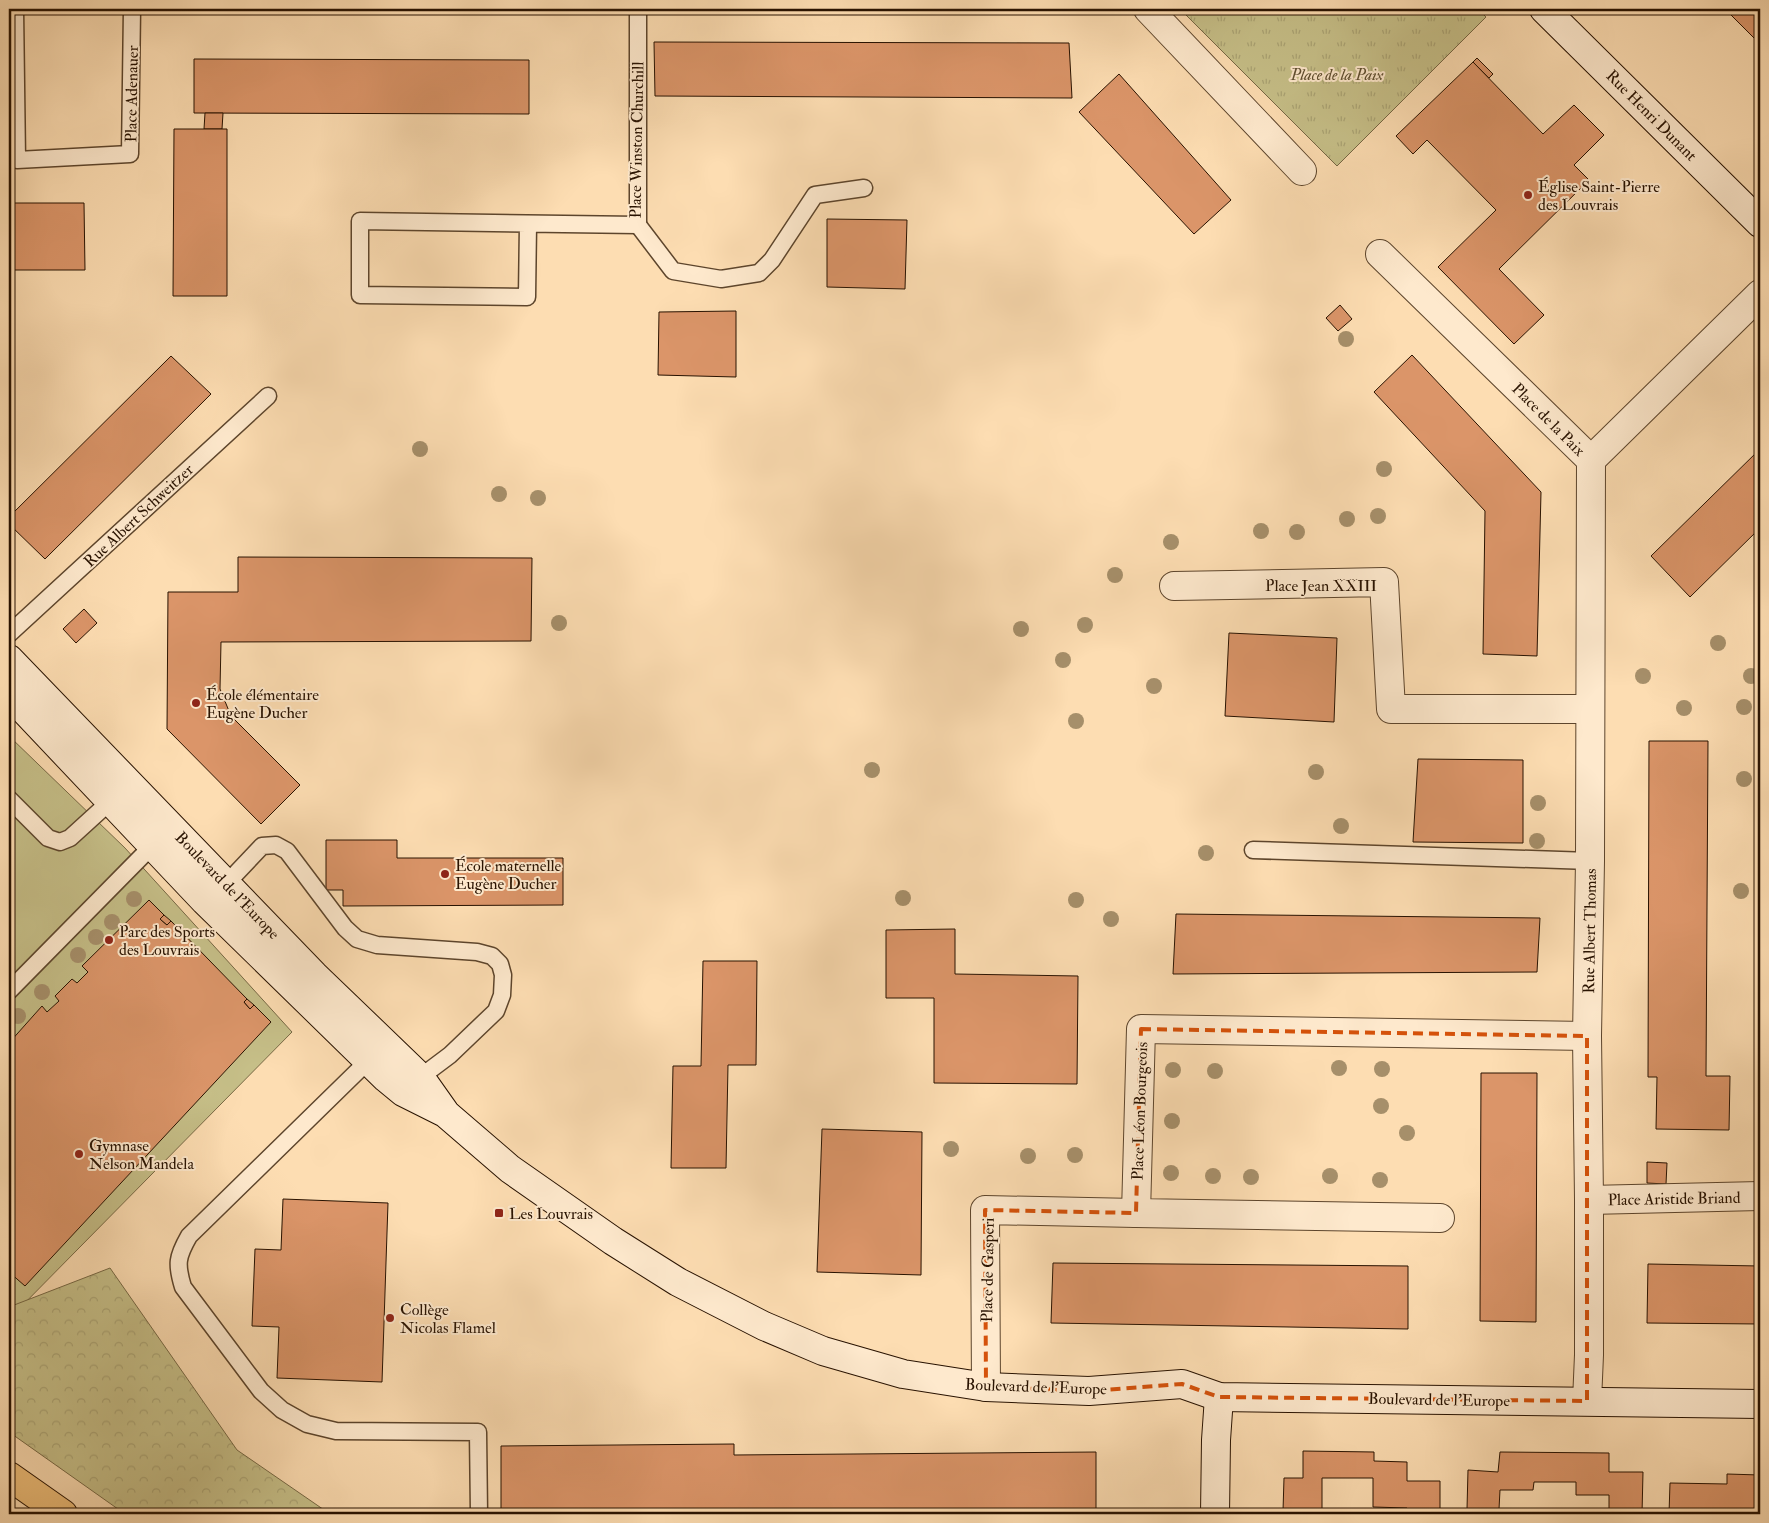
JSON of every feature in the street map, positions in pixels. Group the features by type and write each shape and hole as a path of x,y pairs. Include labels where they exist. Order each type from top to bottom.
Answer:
{"main road":[{"path":"9,1476 63,1514"}],"street":[{"path":"1148,9 1302,171"},
{"name":"Rue Henri Dunant","path":"1544,9 1760,223"},
{"name":"Place de la Paix","path":"1380,254 1591,460 1760,294"},
{"name":"Rue Albert Thomas","path":"1587,1402 1589,1355 1589,1200 1586,1036 1590,861 1591,460"},
{"name":"Place Jean XXIII","path":"1174,586 1384,582 1391,709 1590,709"},
{"name":"Boulevard de l'Europe","path":"9,659 120,792 153,845 205,901 376,1050 412,1084 510,1169 613,1241 678,1282 764,1326 824,1351 903,1374 986,1387 1089,1391 1182,1384 1219,1396 1760,1404"},
{"name":"Boulevard de l'Europe","path":"9,694 226,884 314,975 376,1050"},
{"name":"Place Léon Bourgeois","path":"1136,1213 1141,1029 1586,1036"},
{"name":"Place Aristide Briand","path":"1589,1200 1760,1196"},
{"name":"Place de Gasperi","path":"986,1387 985,1210 1136,1213"},
{"path":"1136,1213 1440,1218"},
{"path":"1215,1514 1216,1440 1219,1396"}],"lane":[{"name":"Place Adenauer","path":"14,9 17,160 130,154 132,9"},
{"name":"Place Winston Churchill","path":"528,224 527,297 360,295 360,221 638,225 638,9"},
{"path":"638,225 673,271 720,279 759,274 772,260 815,195 864,188"},
{"name":"Rue Albert Schweitzer","path":"9,634 268,396"},
{"path":"9,799 48,838 60,842 70,838 120,792"},
{"path":"9,991 153,845"},
{"path":"226,884 262,846 276,845 287,851 345,928 357,939 377,945 477,952 492,956 500,964 503,975 502,996 496,1011 450,1055 412,1084"},
{"path":"1253,850 1590,861"},
{"path":"376,1050 189,1236 181,1250 177,1268 183,1287 261,1391 282,1410 307,1424 336,1431 478,1432 479,1514"}],"highlighted area":[{"path":"1141,1029 1587,1036 1587,1401 1219,1397 1182,1384 1089,1391 986,1387 985,1210 1136,1213"}],"green space":[{"name":"Place de la Paix","path":"1185,9 1478,9 1486,17 1337,166 1185,14"},
{"name":"Parc des Sports des Louvrais","path":"9,736 125,848 292,1032 9,1319"},
{"path":"110,1268 237,1450 330,1514 125,1514 9,1432 9,1307"}],"building":[{"path":"1725,9 1760,9 1760,44"},
{"path":"654,42 1069,43 1072,98 655,96"},
{"path":"1477,58 1493,74 1489,78 1473,62"},
{"path":"194,59 529,60 529,114 194,113"},
{"name":"Église Saint-Pierre des Louvrais","path":"1473,62 1543,134 1574,105 1604,135 1574,165 1589,180 1499,269 1544,315 1514,344 1438,267 1496,210 1427,140 1413,154 1396,136"},
{"path":"1119,74 1231,200 1194,234 1079,112"},
{"path":"205,113 223,113 222,129 204,129"},
{"path":"174,129 227,129 227,296 173,296"},
{"path":"9,203 84,203 85,270 9,270"},
{"path":"827,219 907,220 905,289 827,287"},
{"path":"1340,305 1352,319 1338,331 1326,318"},
{"path":"736,311 736,377 658,375 659,312"},
{"path":"1412,355 1541,492 1537,656 1483,654 1485,511 1374,392"},
{"path":"171,356 211,394 45,559 9,524 9,517"},
{"path":"1760,449 1760,528 1690,597 1651,556"},
{"path":"9,486 15,492 9,498"},
{"name":"École élémentaire Eugène Ducher","path":"238,557 532,558 531,641 221,642 220,689 231,716 300,785 261,824 167,729 168,592 238,592"},
{"path":"84,609 97,623 76,643 63,629"},
{"path":"1229,633 1337,638 1334,722 1225,716"},
{"path":"1649,741 1708,741 1706,1076 1730,1076 1729,1130 1656,1129 1657,1077 1648,1077"},
{"path":"1418,759 1523,760 1523,843 1413,842"},
{"name":"École maternelle Eugène Ducher","path":"326,840 397,840 397,858 563,858 563,905 343,906 343,890 326,890"},
{"name":"Parc des Sports des Louvrais","path":"149,900 164,915 160,919 167,925 171,921 247,999 244,1002 250,1009 254,1005 271,1022 25,1286 9,1272 9,1043 42,1006 47,1012 59,1001 55,996 72,979 77,983 88,972 82,966"},
{"path":"1176,914 1540,918 1537,972 1173,974"},
{"path":"164,915 171,921 167,925 160,919"},
{"path":"955,929 955,974 1078,976 1077,1084 934,1083 934,998 886,998 886,930"},
{"path":"703,961 757,961 756,1065 728,1065 726,1168 671,1168 673,1066 701,1066"},
{"path":"247,999 254,1005 250,1009 244,1002"},
{"path":"1481,1073 1537,1073 1536,1322 1480,1321"},
{"path":"822,1129 922,1132 921,1275 817,1272"},
{"path":"1647,1162 1667,1163 1666,1184 1647,1183"},
{"path":"283,1199 388,1203 382,1382 277,1378 279,1327 252,1326 255,1249 281,1250"},
{"path":"1053,1263 1408,1266 1408,1329 1051,1323"},
{"path":"1648,1264 1760,1266 1760,1324 1647,1323"},
{"path":"734,1444 734,1455 1096,1452 1096,1514 501,1514 501,1446"},
{"path":"1303,1451 1374,1452 1374,1461 1407,1462 1407,1481 1440,1481 1440,1514 1407,1514 1407,1508 1373,1507 1373,1478 1322,1478 1322,1511 1311,1511 1311,1514 1272,1514 1272,1511 1283,1511 1284,1478 1303,1478"},
{"path":"1500,1452 1609,1453 1609,1472 1643,1472 1642,1514 1609,1514 1609,1495 1576,1495 1576,1482 1534,1482 1533,1490 1500,1490 1499,1509 1467,1509 1468,1470 1498,1472"},
{"path":"1727,1474 1760,1475 1760,1514 1669,1514 1670,1483 1727,1484"}],"place":[{"name":"Église Saint-Pierre des Louvrais","path":"1528,195"},
{"name":"École élémentaire Eugène Ducher","path":"196,703"},
{"name":"École maternelle Eugène Ducher","path":"445,874"},
{"name":"Parc des Sports des Louvrais","path":"109,940"},
{"name":"Gymnase Nelson Mandela","path":"79,1154"},
{"name":"Les Louvrais","path":"499,1213"},
{"name":"Collège Nicolas Flamel","path":"390,1318"}]}
